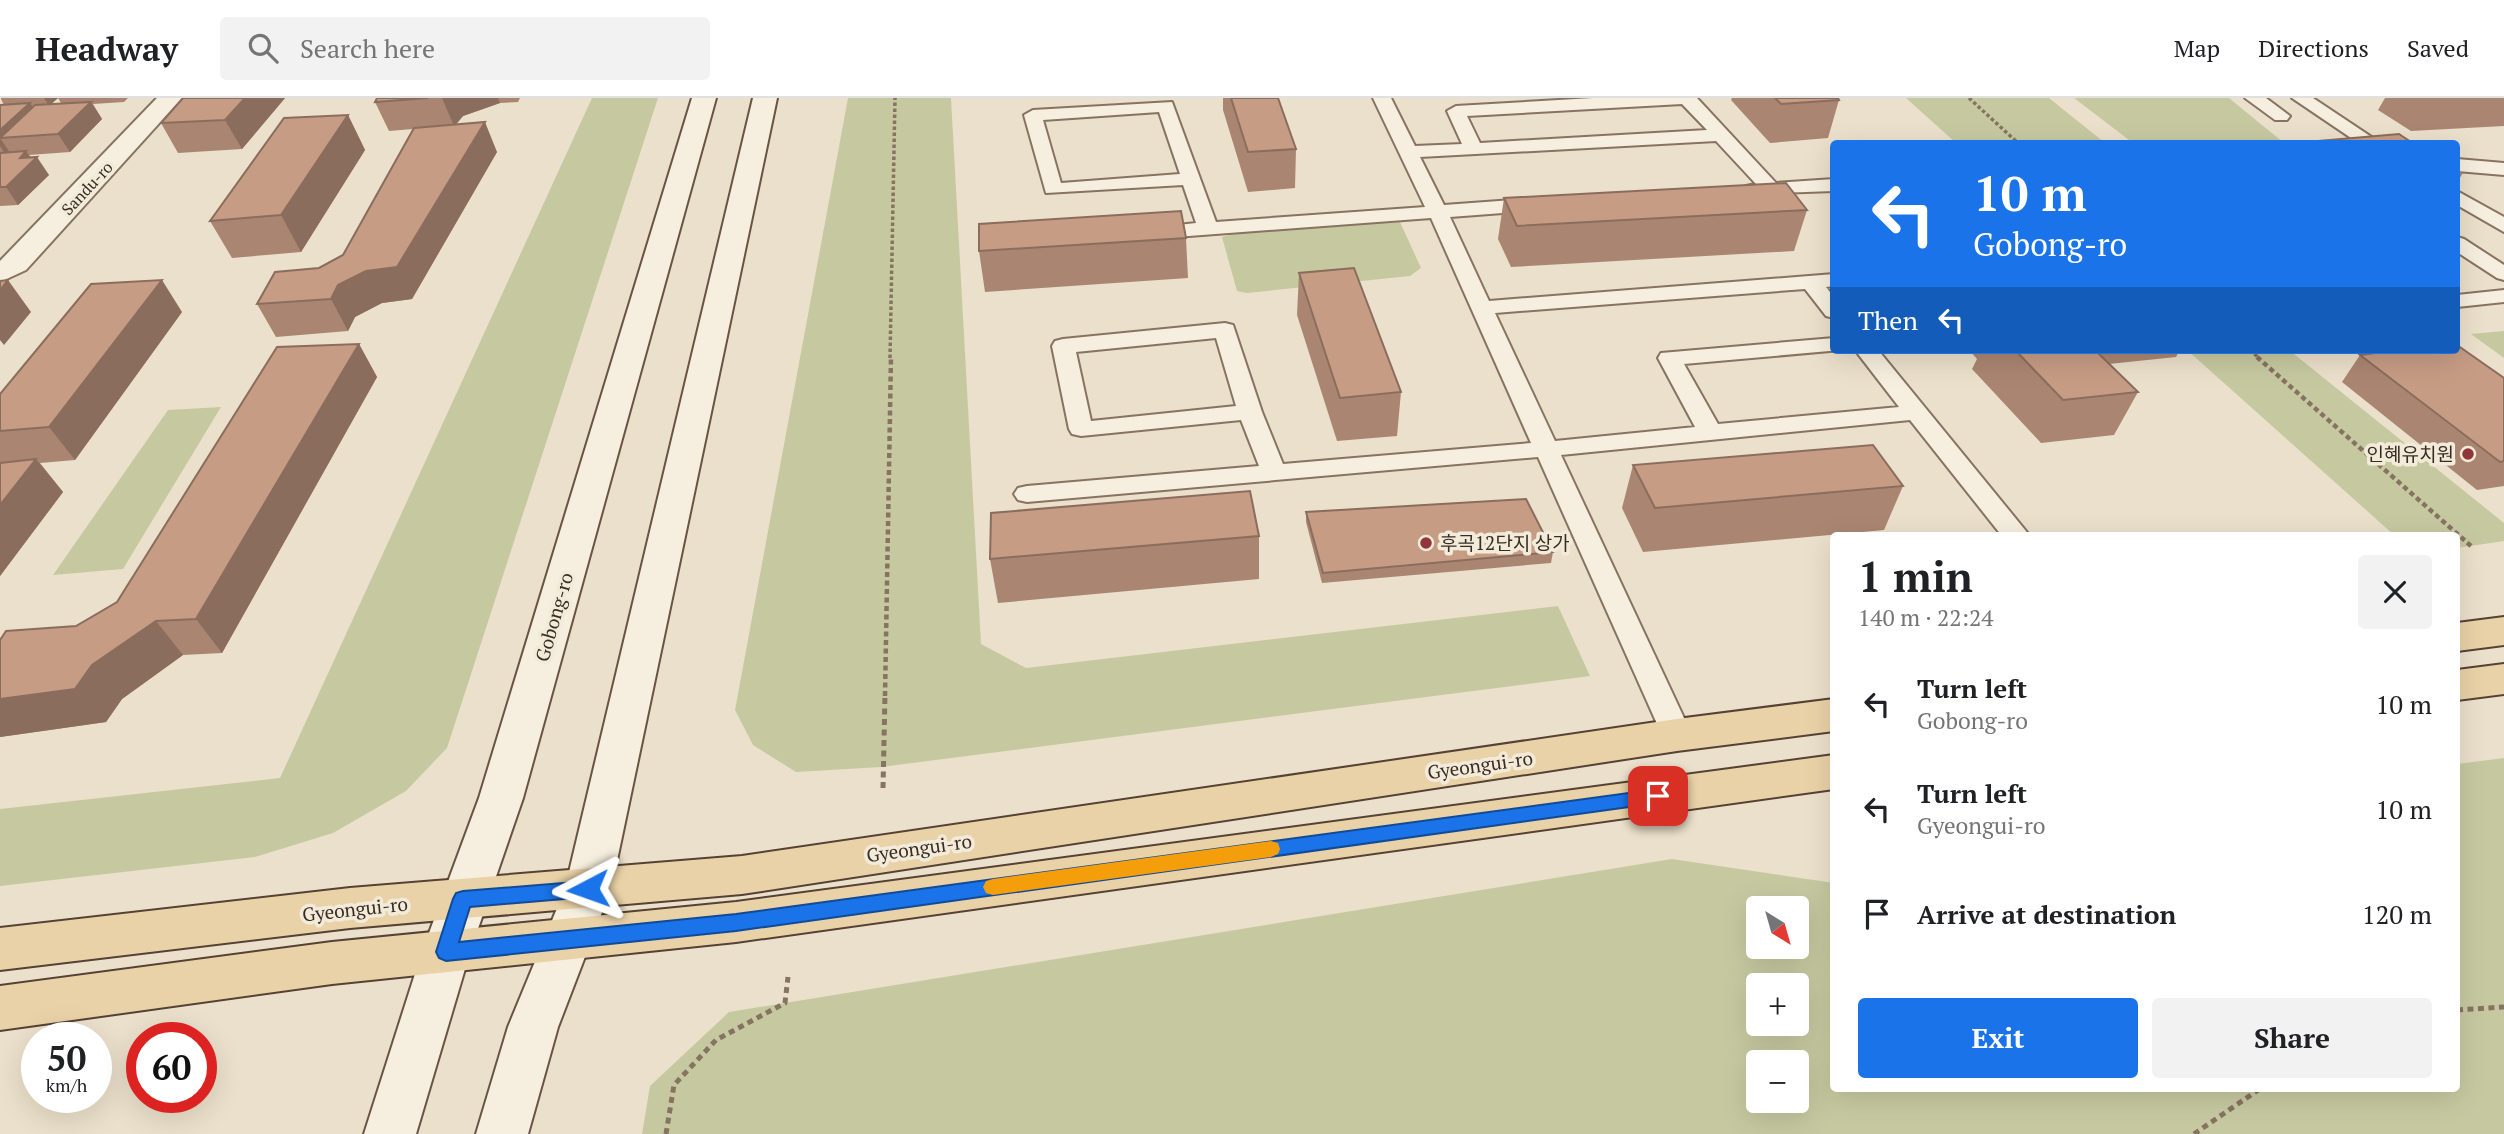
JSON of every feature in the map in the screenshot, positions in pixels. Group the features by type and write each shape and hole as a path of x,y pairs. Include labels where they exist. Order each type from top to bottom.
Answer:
{"main road":[{"name":"Sandu-ro","path":"0,273 16,264 170,98"},
{"name":"Gobong-ro","path":"391,1133 463,899 501,798 704,98"},
{"path":"504,1125 533,1027 588,889 765,98"},
{"path":"2460,637 2504,631"},
{"path":"2460,685 2504,679"},
{"name":"Gyeongui-ro","path":"0,949 350,908 742,875 1677,735 1830,716"},
{"path":"0,1008 332,963 736,922 1830,773"}],"lane":[{"path":"1382,98 1437,210 1677,735"},
{"path":"1474,149 1456,111 1687,98 1771,189"},
{"path":"2254,98 2281,116"},
{"path":"2301,98 2366,140"},
{"path":"1191,179 1052,189 1033,114 1166,106 1191,179 1208,229"},
{"path":"1409,152 1721,135"},
{"path":"2460,165 2504,169"},
{"path":"1729,192 1830,185"},
{"path":"2460,199 2504,226"},
{"path":"1128,234 1562,202"},
{"path":"2460,245 2504,274"},
{"path":"1482,308 1830,280"},
{"path":"1811,282 1830,306"},
{"path":"2460,300 2504,296"},
{"path":"1250,412 1081,429 1063,346 1225,330 1250,412 1273,472"},
{"path":"1711,433 1669,358 1830,345"},
{"path":"1869,354 2014,532"},
{"path":"1027,494 1547,449 1917,412"}],"path":[{"path":"883,788 895,98"},
{"path":"1969,98 2015,140"},
{"path":"2254,354 2454,532"},
{"path":"2460,537 2470,546"},
{"path":"666,1134 674,1085 716,1040 785,1003 788,977"},
{"path":"2460,1010 2504,1007"},
{"path":"2194,1134 2255,1092"}],"green space":[{"path":"592,98 658,98 447,748 406,791 333,833 255,857 0,886 0,809 280,778"},
{"path":"848,98 951,98 981,644 1026,668 1558,606 1590,676 881,767 796,772 753,745 735,710"},
{"path":"1906,98 2049,98 2101,140 1953,140"},
{"path":"2074,98 2229,98 2280,140 2129,140"},
{"path":"1379,219 1400,222 1421,268 1410,276 1247,293 1237,291 1222,237 1241,232"},
{"path":"2504,331 2504,358 2471,334"},
{"path":"2191,354 2294,354 2504,523 2504,541 2460,548 2460,532 2391,532"},
{"path":"221,407 123,569 53,575 168,410"},
{"path":"2504,758 2504,1134 642,1134 650,1086 729,1012 1672,859 1830,882 1830,1092 2460,1092 2460,764"}],"building":[{"path":"183,98 245,98 225,120 161,123"},
{"path":"377,98 428,98 375,102"},
{"path":"1231,98 1278,98 1296,149 1248,152"},
{"path":"1775,98 1838,98 1839,100 1781,104"},
{"path":"91,102 58,134 0,138 35,105"},
{"path":"30,103 0,130 0,105"},
{"path":"348,115 281,215 210,221 284,118"},
{"path":"485,122 397,267 366,271 338,285 331,299 257,304 275,272 319,268 343,255 414,128"},
{"path":"2399,134 2408,140 2329,140"},
{"path":"26,151 20,158 37,157 6,187 0,187 0,153"},
{"path":"1786,183 1807,210 1517,226 1504,198"},
{"path":"1181,211 1186,238 979,251 979,224"},
{"path":"1354,268 1401,392 1340,398 1299,273"},
{"path":"8,280 0,290 0,281"},
{"path":"162,280 49,427 0,431 0,394 91,284"},
{"path":"359,344 196,619 156,621 92,665 75,689 0,699 0,640 6,631 76,626 117,602 277,347"},
{"path":"2460,347 2504,378 2504,461 2500,462 2360,355 2460,354"},
{"path":"2019,354 2099,354 2138,392 2063,400"},
{"path":"1873,445 1903,486 1655,508 1633,465"},
{"path":"36,459 0,505 0,463"},
{"path":"1250,491 1259,536 990,559 991,513"},
{"name":"후곡12단지 상가","path":"1526,499 1553,552 1323,573 1306,512"}],"slow traffic":[{"path":"993,887 1271,849"}],"place":[{"name":"인혜유치원","path":"2468,454"},
{"name":"후곡12단지 상가","path":"1426,543"}],"route":[{"path":"588,889 463,899 446,952 736,922 1658,796"}]}
